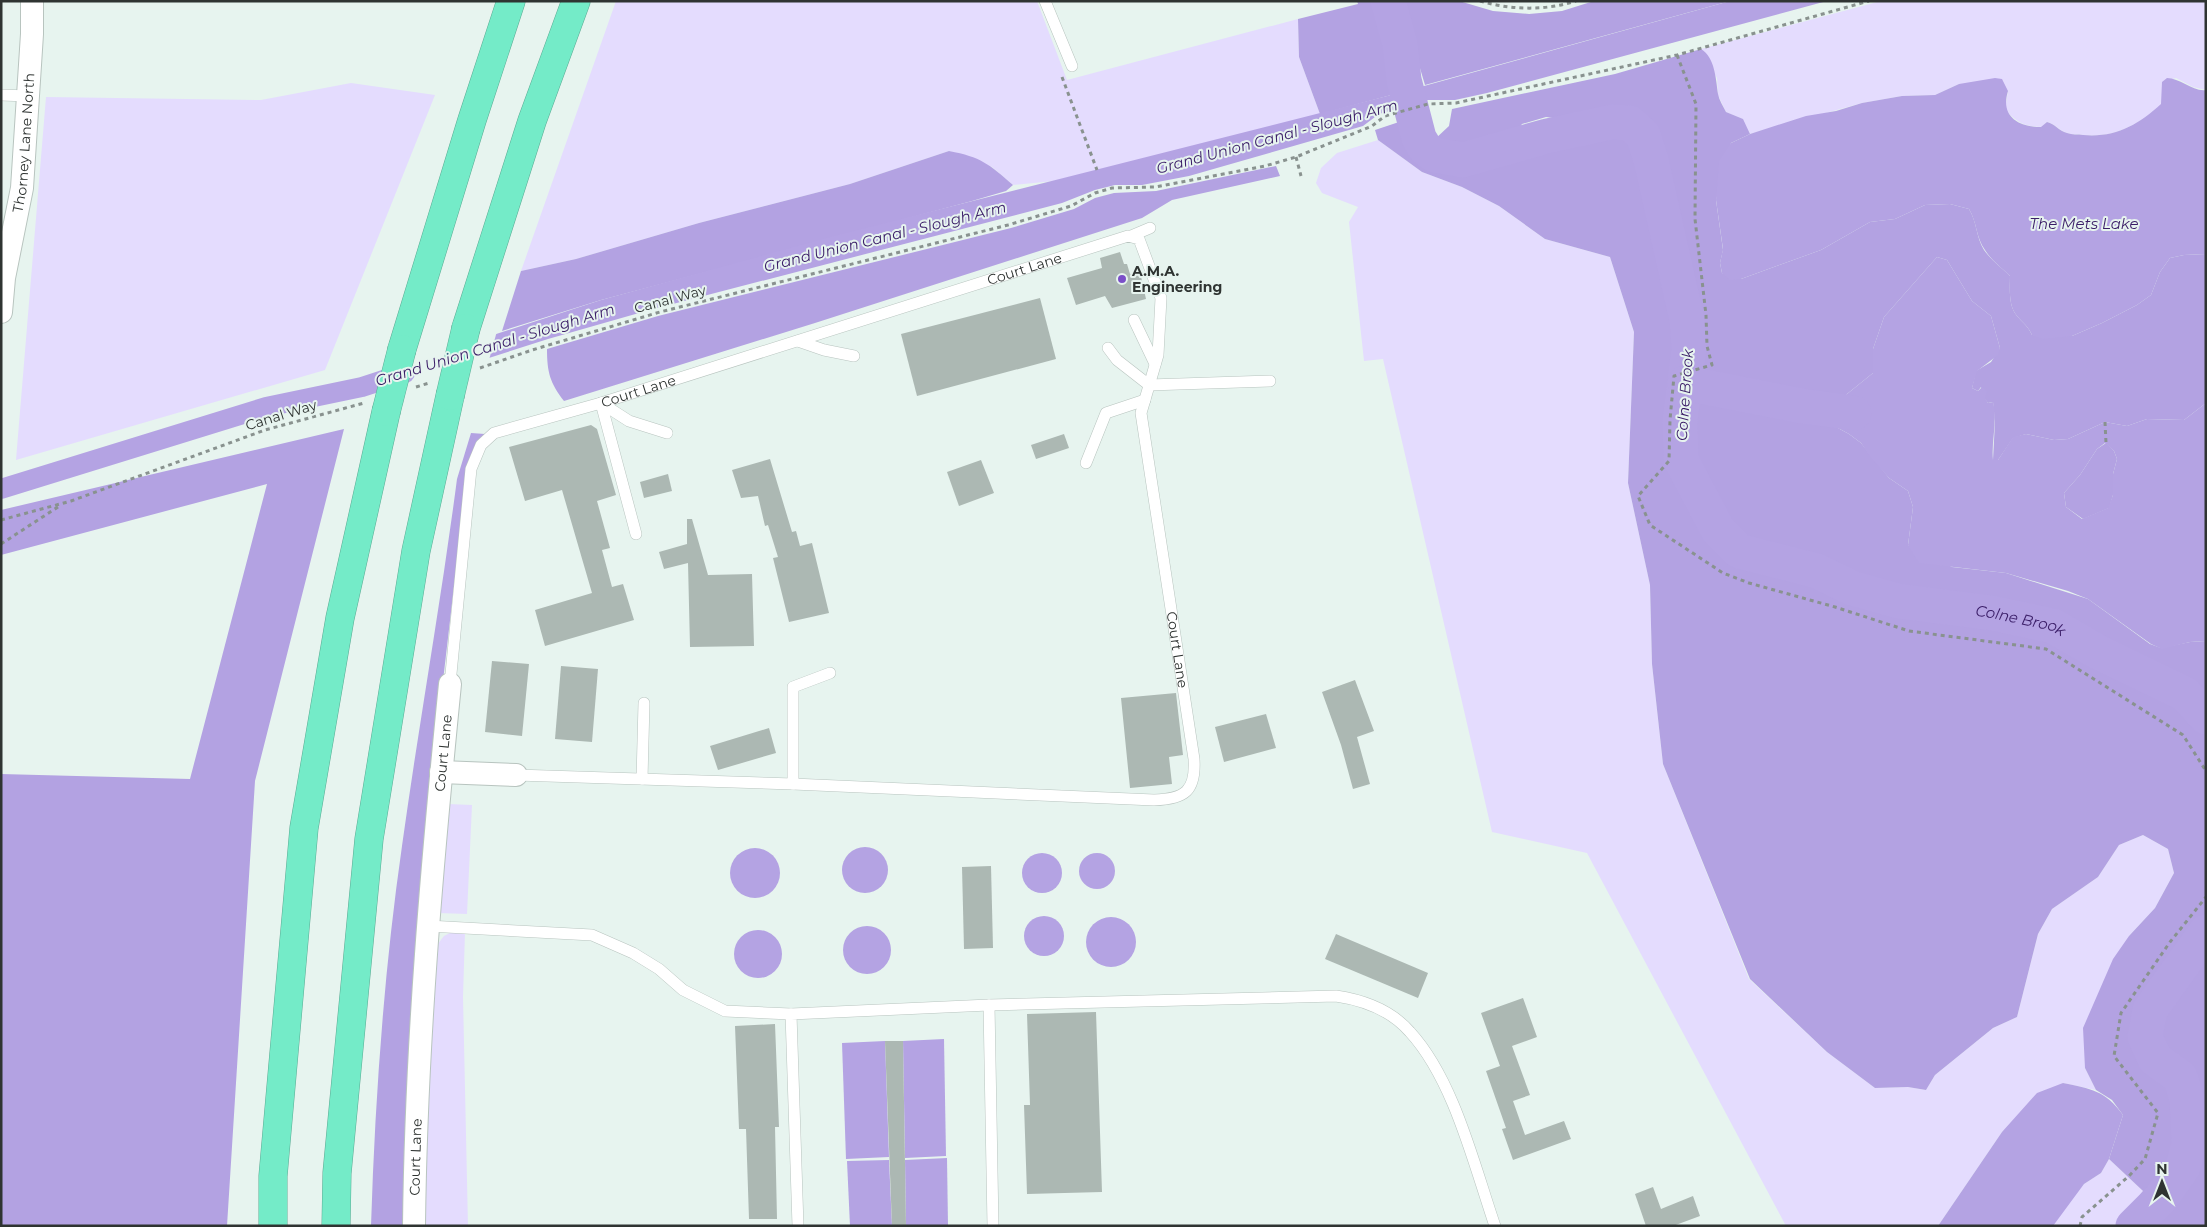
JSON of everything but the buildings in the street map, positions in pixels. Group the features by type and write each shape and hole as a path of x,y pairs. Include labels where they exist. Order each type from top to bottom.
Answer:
{"highway":[{"path":"273,1226 273,1176 304,828 340,618 380,406 402,349 469,130 512,1"},
{"path":"336,1226 337,1173 369,839 440,390 466,328 532,121 576,1"}],"street":[{"name":"Thorney Lane North","path":"1,312 4,278 22,188 32,34 32,1"},
{"name":"Court Lane","path":"414,1226 419,1048 441,772 450,684"},
{"path":"441,772 516,775"}],"lane":[{"path":"1045,1 1072,66"},
{"path":"1,95 28,96"},
{"path":"1131,236 1150,228"},
{"name":"Court Lane","path":"450,684 471,468 477,451 485,440 499,430 601,403 1131,236 1137,238 1142,243 1161,298 1158,355 1141,413 1194,759 1195,774 1190,788 1178,797 1154,800 793,784 516,775"},
{"path":"1134,320 1155,364"},
{"path":"798,341 824,350 854,356"},
{"path":"1108,348 1116,360 1149,385 1270,381"},
{"path":"1086,463 1106,413 1145,400"},
{"path":"601,403 629,421 667,433"},
{"path":"601,403 636,534"},
{"path":"793,784 794,687 830,672"},
{"path":"642,780 644,703"},
{"path":"428,926 592,935 633,953 659,969 683,990 724,1011 791,1014 990,1005 1336,996 1366,1003 1388,1014 1409,1030 1439,1075 1452,1102 1496,1226"},
{"path":"990,1005 993,1226"},
{"path":"791,1014 798,1226"}],"path":[{"path":"1480,1 1516,8 1561,6 1576,1"},
{"name":"Canal Way","path":"477,369 532,350 660,312 1008,224 1071,206 1095,193 1112,188 1156,187 1265,166 1296,157 1372,126 1385,116 1428,104 1456,104 1677,55 1869,1"},
{"path":"1677,55 1696,104 1695,219 1706,316 1707,346 1712,365 1674,376 1669,462 1638,496 1650,525 1723,573 1748,583 1835,607 1909,631 2046,649 2183,735 2206,771"},
{"path":"1059,70 1097,170"},
{"path":"1296,157 1301,176"},
{"path":"411,389 440,390"},
{"name":"Canal Way","path":"1,520 64,503 264,430 380,406"},
{"path":"2105,422 2106,443"},
{"path":"1,544 64,503"},
{"path":"2080,1226 2082,1217 2144,1159 2158,1112 2114,1056 2120,1013 2170,942 2206,897"}],"shaded area":[{"path":"616,1 1037,1 1067,80 1298,19 1299,57 1320,114 1054,181 1013,185 992,167 949,151 850,184 699,223 576,259 521,271"},
{"path":"1357,1 1383,1 1395,94 1320,114 1299,57 1298,19 1358,4"},
{"path":"1400,1 1459,1 1493,11 1529,14 1562,11 1594,1 1730,1 1425,85"},
{"path":"1881,1 2206,1 2206,90 2193,87 2176,78 2162,82 2162,104 2135,124 2116,132 2095,135 2069,134 2047,122 2042,127 2026,125 2013,117 2005,109 2008,91 1959,84 1935,95 1902,96 1862,103 1750,134 1742,119 1726,112 1718,95 1717,78 1701,49"},
{"path":"1701,49 1712,63 1720,101 1726,112 1743,119 1750,134 1731,143 1716,200 1723,250 1720,263 1722,273 1741,279 1821,250 1870,222 1895,219 1925,205 1950,204 1969,209 1984,250 2010,276 2012,307 2032,335 2072,336 2137,305 2151,295 2160,272 2170,258 2206,254 2206,403 2184,420 2147,419 2127,426 2105,422 2068,439 2054,440 2026,434 2013,438 1998,460 1993,460 1995,421 1993,402 1988,403 1984,398 1981,387 1978,391 1972,388 1976,371 1991,362 2000,348 1991,316 1972,301 1947,260 1937,257 1884,317 1873,349 1873,373 1842,398 1819,398 1806,402 1689,380 1694,349 1689,308 1658,169 1646,130 1629,118 1603,117 1581,121 1546,117 1522,124 1513,137 1474,153 1453,153 1432,146 1434,140 1449,126 1452,109 1615,74"},
{"path":"351,83 435,95 325,370 16,460 46,97 261,100"},
{"path":"1405,120 1416,153 1439,164 1473,163 1552,139 1613,126 1628,126 1641,138 1684,319 1686,348 1677,418 1678,460 1716,532 1737,554 1818,575 1851,591 1899,606 1993,616 2053,631 2185,700 2206,723 2206,918 2146,1009 2141,1036 2152,1062 2178,1081 2184,1100 2186,1146 2180,1167 2157,1197 2129,1226 2116,1226 2143,1191 2109,1159 2123,1115 2112,1100 2096,1090 2085,1068 2083,1028 2113,959 2129,936 2155,908 2174,873 2168,849 2143,835 2119,845 2098,877 2052,909 2038,934 2017,1017 1993,1028 1935,1075 1926,1090 1908,1087 1875,1088 1827,1052 1750,979 1663,764 1652,664 1650,585 1628,483 1634,332 1610,257 1545,239 1499,206 1462,187 1422,172 1378,140 1375,130"},
{"path":"1378,140 1422,172 1462,187 1499,206 1545,239 1610,257 1634,332 1628,483 1650,585 1652,664 1663,764 1749,979 1827,1052 1875,1088 1908,1087 1926,1090 1935,1075 1993,1028 2017,1017 2038,934 2052,909 2098,877 2119,845 2143,835 2168,849 2174,873 2155,908 2129,936 2085,1068 2096,1090 2063,1083 2002,1132 1938,1226 1786,1226 1587,853 1492,832 1383,359 1364,361 1349,222 1358,207 1322,193 1316,183 1321,168 1337,153"},
{"path":"949,151 984,162 1013,185 1006,191 972,201 601,300 502,331 521,271 576,259 699,223 850,184"},
{"path":"1276,166 1280,176 1172,200 1142,218 564,401 555,389 550,377 547,349 658,316 1011,228 1074,209 1095,198 1114,193 1156,191"},
{"path":"1688,388 1810,413 1849,434 1861,443 1889,478 1908,491 1913,507 1908,545 1952,567 2006,573 2088,599 2150,644 2161,648 2206,641 2206,712 2188,691 2120,660 2054,622 1995,610 1900,599 1856,585 1818,567 1740,547 1721,528 1685,460 1683,420"},
{"path":"344,429 255,781 227,1226 1,1226 1,774 190,779 267,484 1,555 1,510"},
{"path":"471,433 485,434 473,452 468,466 429,801 411,1226 371,1226 381,1035 390,940 457,479"},
{"path":"2106,443 2114,451 2117,459 2113,474 2113,495 2109,508 2083,519 2066,507 2064,493 2080,475 2097,449"},
{"path":"448,804 472,805 467,914 438,913"},
{"path":"452,932 465,932 463,997 468,1226 425,1226 425,1169 437,945 444,936"},
{"path":"2206,938 2206,1225 2137,1226 2165,1198 2187,1168 2192,1145 2191,1101 2183,1076 2157,1058 2148,1036 2153,1011 2197,953"},
{"path":"2109,1159 2143,1191 2116,1226 2044,1226 2084,1184 2101,1173"}],"water":[{"path":"1730,1 1827,1 1487,93 1455,100 1428,100 1379,114 1363,126 1189,176 1142,185 1115,185 1095,190 1062,203 646,311 548,339 395,388 401,365 601,300 834,236 1395,94"},
{"name":"The Mets Lake","path":"1995,78 2002,79 2008,91 2006,100 2009,113 2018,122 2041,127 2047,122 2064,132 2083,135 2116,132 2144,118 2161,104 2162,82 2167,78 2177,80 2196,89 2206,90 2206,254 2170,258 2160,272 2151,295 2137,305 2072,336 2044,339 2032,335 2014,312 2010,297 2010,276 1990,257 1982,245 1969,209 1950,204 1925,205 1895,219 1870,222 1821,250 1741,279 1730,280 1722,273 1720,263 1723,249 1716,200 1719,161 1731,143 1750,134 1806,116 1902,96 1935,95 1959,84"},
{"path":"1937,257 1947,260 1972,301 1991,316 2000,348 1998,355 1977,371 1972,388 1978,391 1982,387 1987,391 1985,398 1988,403 1993,402 1995,416 1993,460 1998,460 2013,437 2026,434 2054,440 2068,439 2105,422 2127,426 2147,419 2184,420 2206,403 2206,641 2190,642 2162,649 2151,644 2088,599 2068,591 2006,573 1919,563 1908,545 1913,507 1908,491 1889,478 1861,443 1849,434 1810,413 1806,402 1819,398 1842,398 1873,373 1873,349 1884,317","holes":["2105,443 2114,451 2117,459 2113,474 2113,495 2108,508 2082,519 2066,507 2064,493 2080,475 2097,449"]},
{"path":"865,847 878,851 884,857 888,870 884,883 878,889 865,893 852,889 846,883 842,870 846,857 852,851"},
{"path":"755,848 764,850 775,859 780,873 778,882 769,893 755,898 746,896 735,887 730,873 732,864 741,853"},
{"path":"1042,853 1056,859 1062,873 1056,887 1042,893 1028,887 1022,873 1028,859"},
{"path":"1097,853 1104,854 1110,858 1114,864 1114,878 1110,884 1104,888 1097,889 1090,888 1084,884 1080,878 1079,871 1080,864 1084,858 1090,854"},
{"path":"1048,916 1055,919 1061,925 1064,936 1063,944 1055,953 1048,956 1040,956 1033,953 1025,944 1024,932 1027,925 1036,917"},
{"path":"1106,917 1116,917 1129,924 1136,937 1136,947 1129,960 1116,967 1106,967 1097,963 1090,956 1086,947 1086,937 1090,928 1097,921"},
{"path":"867,926 876,928 884,933 889,941 891,950 889,959 884,967 876,972 867,974 858,972 850,967 845,959 843,950 845,941 850,933 858,928"},
{"path":"758,930 767,932 775,937 780,945 782,954 780,963 775,971 767,976 758,978 749,976 741,971 736,963 734,954 736,945 741,937 749,932"},
{"path":"944,1039 946,1156 905,1158 903,1041"},
{"path":"885,1041 889,1157 846,1159 842,1043"},
{"path":"2063,1083 2082,1087 2103,1095 2123,1115 2109,1159 2101,1173 2084,1184 2053,1226 1938,1226 2002,1132 2037,1093"},
{"path":"947,1158 948,1226 906,1226 905,1160"},
{"path":"889,1160 892,1226 850,1226 847,1161"}],"pier":[{"path":"497,331 489,360 396,391 400,363"}],"waterway":[{"name":"Colne Brook","path":"1388,1 1400,44 1404,80 1419,138 1425,148 1434,155 1463,160 1547,136 1612,122 1630,123 1643,135 1651,160 1687,320 1689,348 1680,421 1681,460 1718,530 1739,551 1817,571 1852,588 1898,601 1992,613 2053,626 2098,652 2185,694 2206,717"},
{"name":"Grand Union Canal - Slough Arm","path":"1,489 266,407 362,387 405,373"},
{"path":"1685,383 1802,406 1854,413"},
{"name":"Colne Brook","path":"2133,1226 2161,1198 2183,1167 2189,1144 2187,1099 2180,1077 2155,1059 2145,1037 2150,1010 2206,932"}],"place":[{"name":"A.M.A. Engineering","path":"1122,279"}]}
